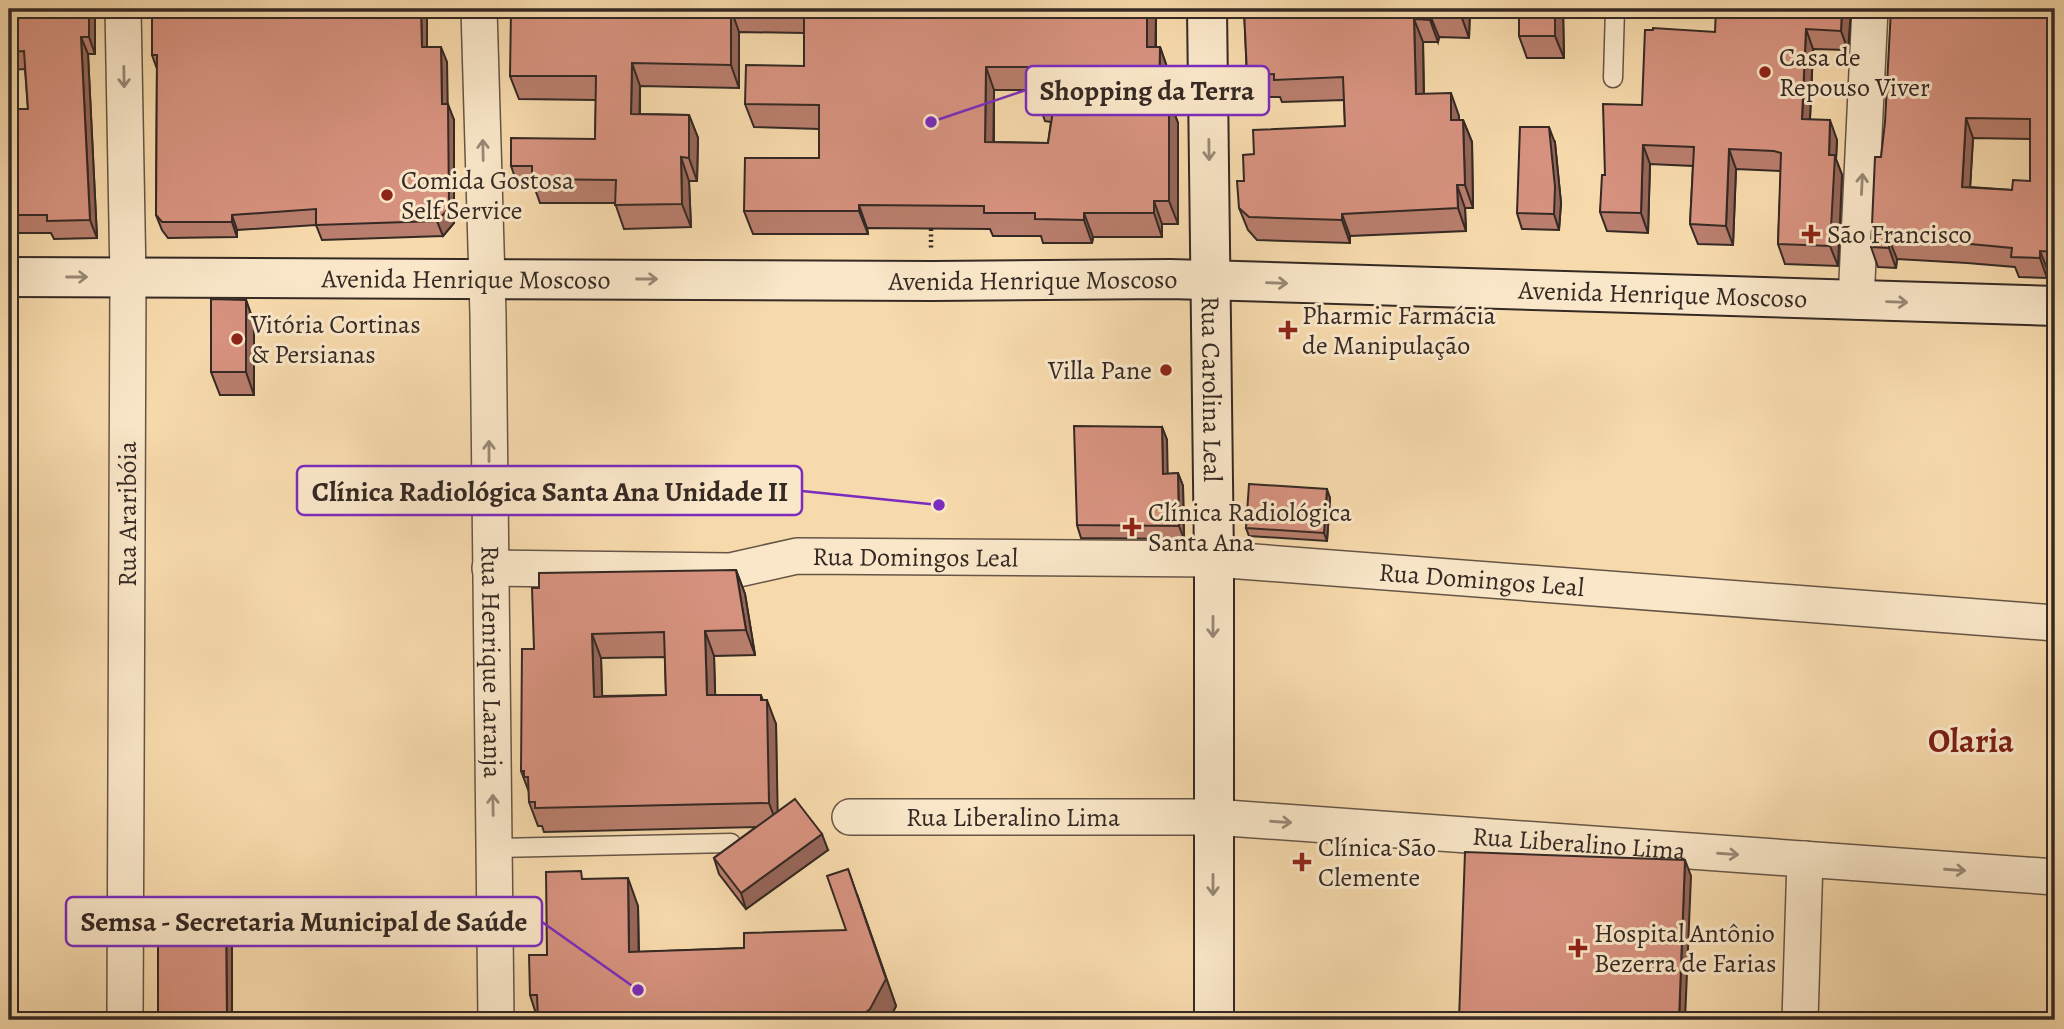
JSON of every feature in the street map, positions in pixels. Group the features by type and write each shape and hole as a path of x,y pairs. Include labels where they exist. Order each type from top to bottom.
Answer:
{"main road":[{"name":"Rua Carolina Leal","path":"1207,9 1214,559 1214,1020"},
{"name":"Avenida Henrique Moscoso","path":"9,277 1209,280 2055,306"}],"street":[{"name":"Rua Araribóia","path":"122,9 128,278 125,1020"},
{"name":"Rua Henrique Laranja","path":"479,9 486,278 496,1020"},
{"path":"1856,301 1870,9"},
{"name":"Rua Domingos Leal","path":"490,568 730,570 797,556 1214,559 2055,623"},
{"name":"Rua Liberalino Lima","path":"850,817 1213,817 2055,877"},
{"path":"1800,1020 1805,859"}],"lane":[{"path":"1613,78 1615,9"},
{"path":"494,848 731,844"}],"building":[{"path":"9,9 89,9 89,37 81,37 90,220 47,221 47,215 9,215 9,109 28,109 24,51 9,52"},
{"path":"152,9 421,9 422,47 441,47 442,104 448,104 449,208 437,221 316,225 316,209 232,215 232,222 162,222 156,215 157,55 152,55"},
{"path":"731,9 731,65 632,63 631,114 689,115 689,158 681,157 682,204 615,205 616,180 532,179 532,166 511,166 511,138 595,139 596,76 510,76 511,10"},
{"path":"731,9 1147,9 1147,47 1160,47 1159,99 1169,99 1169,201 1154,201 1154,213 1084,213 1084,220 1035,219 1035,213 984,213 984,206 859,205 859,211 744,211 745,158 819,158 819,105 745,104 746,65 804,66 804,10","holes":["986,67 1037,67 1037,98 1055,98 1048,143 985,142"]},
{"path":"1244,9 1461,9 1461,15 1430,15 1430,20 1414,19 1416,94 1451,93 1451,120 1463,120 1465,185 1457,185 1458,208 1342,214 1342,220 1249,217 1239,208 1237,181 1244,181 1243,155 1254,154 1253,130 1345,126 1343,77 1274,80 1274,74 1247,75"},
{"path":"1519,9 1555,9 1555,36 1519,36"},
{"path":"1716,9 1842,9 1841,31 1806,29 1802,119 1830,120 1829,155 1835,155 1830,246 1778,244 1781,153 1774,151 1729,149 1726,226 1690,224 1694,147 1643,145 1641,213 1600,212 1602,175 1605,175 1603,104 1642,105 1645,30 1653,28 1715,32"},
{"path":"1891,9 2055,9 2055,252 2040,251 2040,258 2011,257 2012,248 1889,239 1889,248 1871,247 1875,157 1881,157","holes":["1966,118 2030,119 2030,181 2013,180 2012,190 1962,187"]},
{"path":"1520,127 1549,127 1555,187 1554,214 1517,213"},
{"path":"211,299 246,300 246,372 211,372"},
{"path":"1074,426 1162,427 1163,474 1178,473 1179,526 1077,525"},
{"path":"1249,484 1327,489 1324,533 1246,528"},
{"path":"736,570 746,630 705,631 707,695 761,695 761,700 767,700 769,803 535,808 535,802 529,802 528,777 524,777 524,771 521,771 522,649 534,649 532,588 539,588 539,573","holes":["664,632 666,695 594,697 592,634"]},
{"path":"795,799 822,834 741,893 714,858"},
{"name":"Hospital Antônio Bezerra de Farias","path":"1465,852 1685,860 1679,1020 1459,1020"},
{"path":"848,869 886,979 870,1009 855,1020 538,1020 537,995 530,995 529,955 547,955 546,872 581,871 582,879 628,878 629,952 744,948 744,933 846,930 827,876"},
{"path":"226,916 227,1020 158,1020 158,917"}],"place":[{"name":"Casa de Repouso Viver","path":"1765,72"},
{"name":"Shopping da Terra","path":"931,122"},
{"name":"Comida Gostosa Self Service","path":"387,195"},
{"name":"São Francisco","path":"1811,234"},
{"name":"Pharmic Farmácia de Manipulação","path":"1288,330"},
{"name":"Vitória Cortinas & Persianas","path":"237,339"},
{"name":"Villa Pane","path":"1166,370"},
{"name":"Clínica Radiológica Santa Ana Unidade II","path":"939,505"},
{"name":"Clínica Radiológica Santa Ana","path":"1132,527"},
{"name":"Clínica São Clemente","path":"1302,862"},
{"name":"Hospital Antônio Bezerra de Farias","path":"1578,948"},
{"name":"Semsa - Secretaria Municipal de Saúde","path":"638,990"}],"district":[{"name":"Olaria","path":"1971,740"}]}
